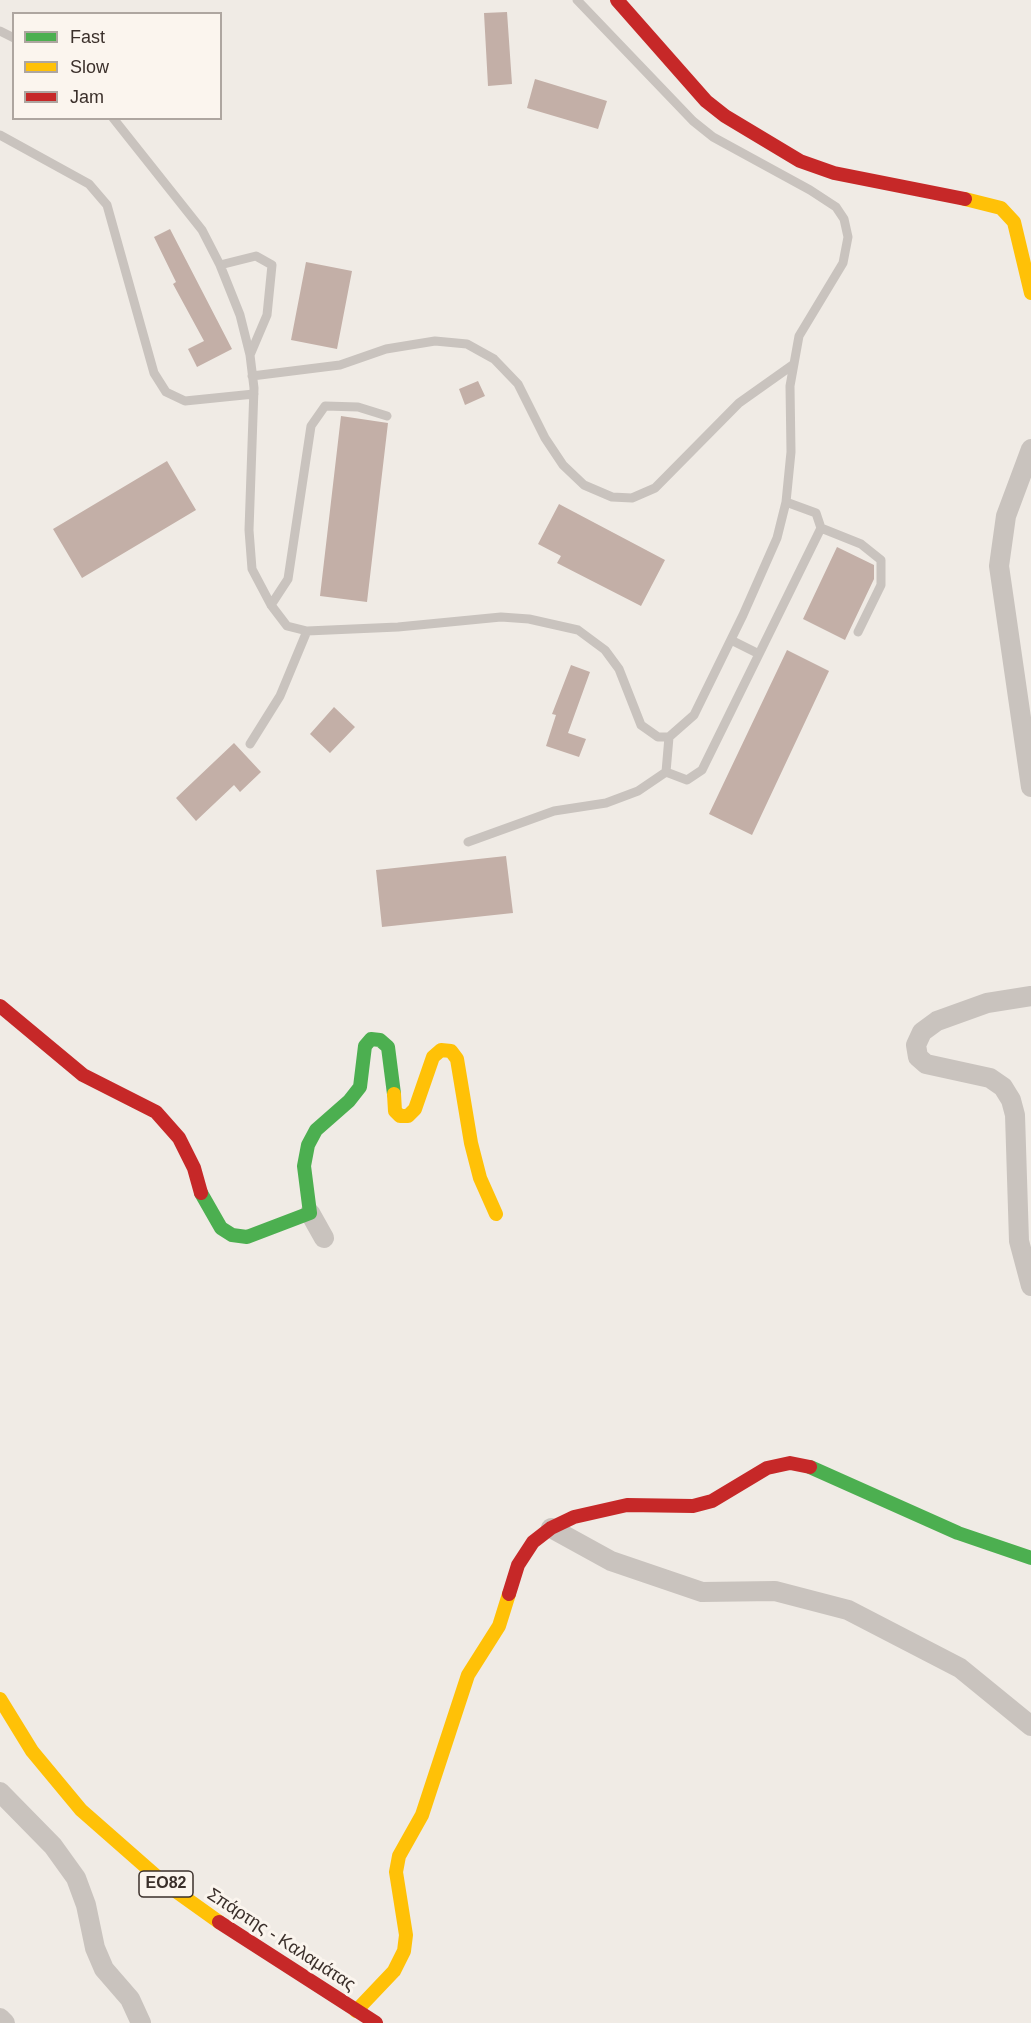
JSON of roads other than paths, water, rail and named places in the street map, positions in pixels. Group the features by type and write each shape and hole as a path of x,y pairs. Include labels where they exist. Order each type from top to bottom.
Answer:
{"street":[{"path":"617,0 706,101 725,116 800,161 834,173 1001,208 1014,222 1031,293"},
{"path":"1031,449 1006,516 999,566 1031,787"},
{"path":"1031,996 987,1003 937,1021 922,1032 916,1045 918,1057 926,1064 990,1078 1003,1087 1016,1115 1019,1241 1031,1286"},
{"path":"0,1006 83,1075 106,1089 156,1112 179,1138 194,1168 200,1191 209,1211 221,1227 232,1236 247,1237 310,1213"},
{"path":"324,1238 310,1213 304,1166 308,1145 316,1130 349,1101 360,1087 365,1046 371,1039 380,1040 388,1047 393,1071 395,1111 400,1116 408,1116 415,1109 433,1057 441,1050 451,1051 457,1059 480,1178 496,1214"},
{"path":"1017,1200 1031,1218"},
{"path":"356,2011 394,1971 405,1951 406,1935 396,1872 399,1856 422,1815 468,1675 499,1626 518,1565 533,1542 551,1528 574,1517 627,1505 693,1506 712,1501 767,1468 790,1463 815,1468 903,1510 958,1533 1031,1558"},
{"path":"551,1528 611,1561 702,1592 775,1591 848,1610 960,1668 1031,1726"},
{"name":"Σπάρτης - Καλαμάτας","path":"0,1699 32,1751 81,1810 163,1882 211,1917 376,2023"},
{"path":"0,1792 53,1846 76,1878 86,1905 95,1948 104,1969 130,1999 141,2023"},
{"path":"0,2018 5,2023"}],"lane":[{"path":"114,120 202,230 220,265 240,315 250,355 254,394 250,549 252,569 271,605 287,626 307,631 398,627 501,617 529,619 578,630 605,650 619,669 641,725 658,737 669,737 694,715 777,538 786,502 791,452 790,386 799,336 843,263 848,237 844,219 836,207 706,132 577,0"},
{"path":"0,135 89,184 107,206 154,373 166,392 185,401 254,394"},
{"path":"220,265 256,256 272,265 267,315 250,355"},
{"path":"252,376 340,365 386,349 435,341 467,344 494,359 518,384 545,438 563,465 584,485 612,497 632,498 655,488 739,404 794,364"},
{"path":"271,605 288,579 311,426 325,406 358,407 387,416"},
{"path":"666,772 687,780 702,770 821,528 816,513 786,502"},
{"path":"821,528 861,544 881,560 881,585 858,632"},
{"path":"250,744 280,696 307,631"},
{"path":"731,640 759,654"},
{"path":"666,772 669,737"},
{"path":"468,842 554,811 606,803 638,790 666,772"}]}
